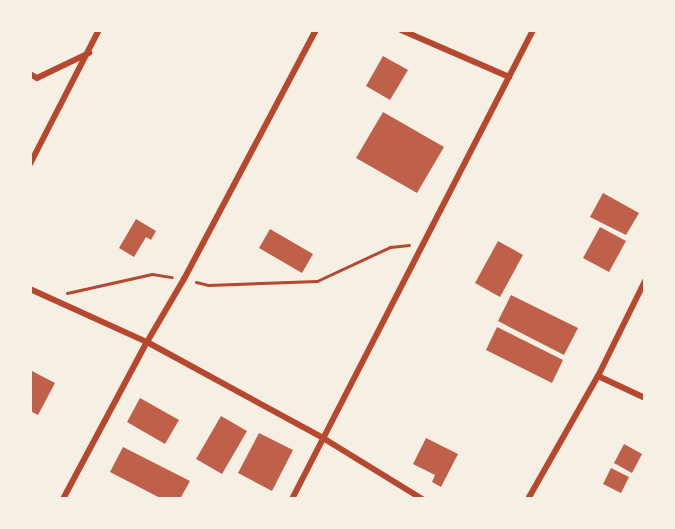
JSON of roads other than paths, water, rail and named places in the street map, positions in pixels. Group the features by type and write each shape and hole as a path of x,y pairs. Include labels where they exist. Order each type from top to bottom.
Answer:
{"street":[{"path":"30,164 99,30"},
{"path":"63,499 147,342 184,279 315,30"},
{"path":"401,30 509,77"},
{"path":"292,499 533,30"},
{"path":"30,74 37,78 89,53"},
{"path":"528,499 598,376 645,281"},
{"path":"30,290 147,342 323,438 422,499"},
{"path":"598,376 645,398"}]}
